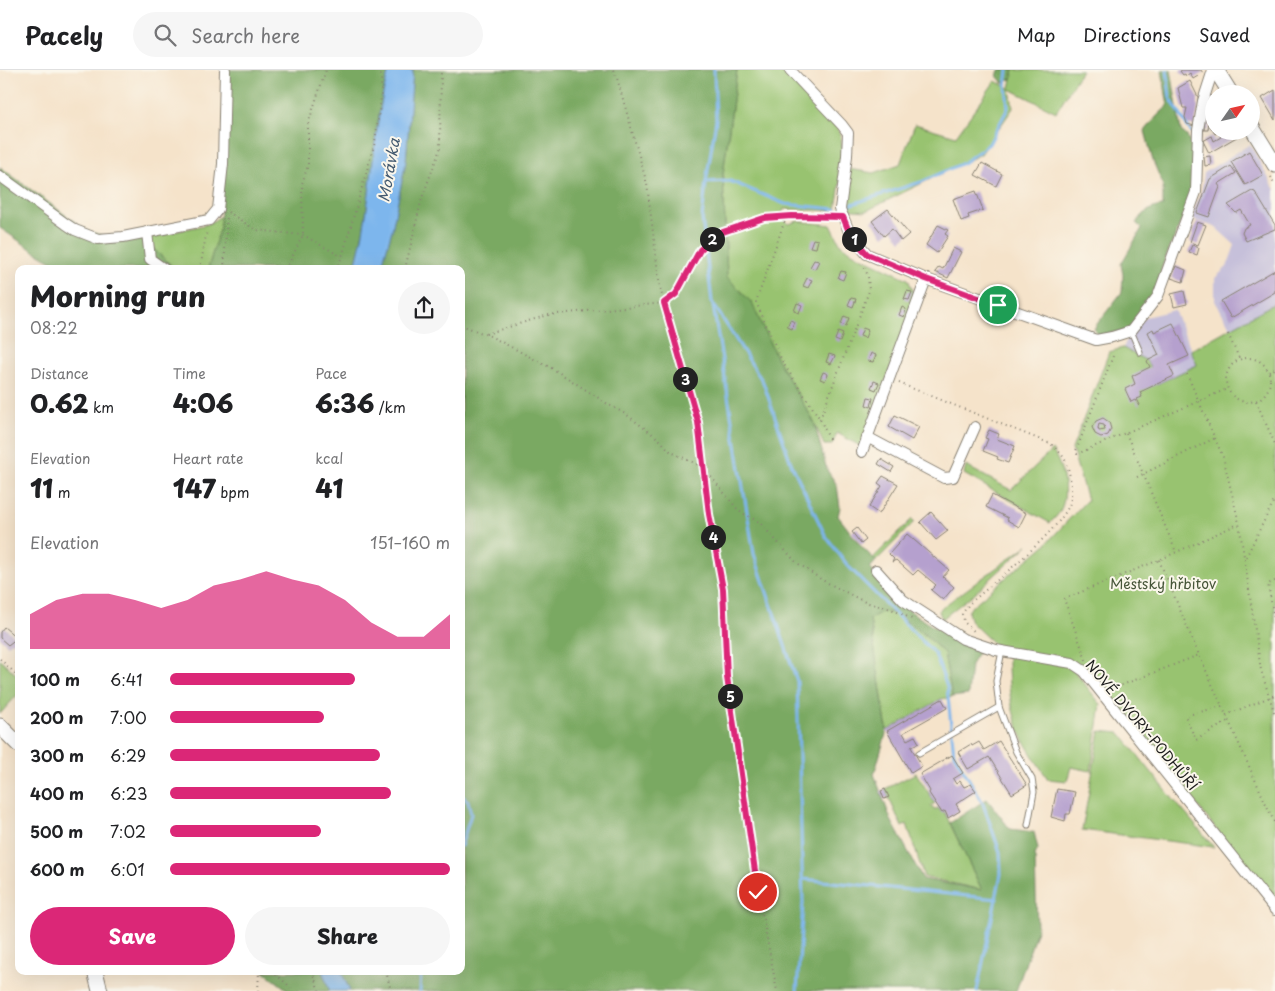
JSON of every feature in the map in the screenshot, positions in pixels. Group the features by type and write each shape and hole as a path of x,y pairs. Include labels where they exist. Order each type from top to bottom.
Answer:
{"main road":[{"path":"1215,70 1225,85"},
{"path":"1260,140 1275,165"},
{"path":"0,726 15,741"},
{"path":"97,975 100,991"}],"street":[{"path":"0,176 75,230 98,239 209,220 218,210 223,164 225,70"},
{"path":"790,70 848,133 840,209 850,234 867,254 926,279 1096,340 1131,331 1158,296 1196,192 1198,130 1203,101 1215,70"},
{"path":"147,232 150,259 158,265"},
{"path":"862,452 926,279"},
{"path":"867,437 944,478 953,476 958,470 975,426"},
{"name":"NOVÉ DVORY-PODHŮŘÍ","path":"876,570 903,600 963,639 979,646 1072,663 1084,671 1275,910"}],"lane":[{"path":"1131,331 1140,352"},
{"path":"1002,651 996,681 999,707 1016,752 1032,778 1034,792 1028,825"},
{"path":"919,753 999,707"}],"path":[{"path":"288,265 303,236 302,184 308,165 308,124 326,70"},
{"path":"338,265 342,257 375,142 381,97 380,70"},
{"path":"406,265 422,198 440,149 441,70"},
{"path":"614,70 647,184 660,288 698,422 709,514 723,589 727,677 758,892 777,991"},
{"path":"224,265 227,211 256,230 303,236 342,257"},
{"path":"792,216 785,220 756,302 783,363 820,419 829,439"},
{"path":"485,334 548,315 664,303 676,294 700,250 717,234 764,218 792,216 843,217"},
{"path":"201,265 209,220"},
{"path":"820,419 869,291 868,276 862,263"},
{"path":"465,326 485,334 555,370 627,415 659,439 672,452 703,468 739,511 759,522 796,562 822,580 865,602 891,609 918,622"},
{"path":"1228,334 1240,360"},
{"path":"1112,356 1076,451 1077,454 1227,389"},
{"path":"1251,358 1257,360 1269,372 1269,389 1256,401 1239,401 1227,389 1226,383 1230,366 1240,360 1251,358"},
{"path":"1269,372 1275,369"},
{"path":"1187,374 1223,456 1246,559 1261,670 1268,698 1275,715"},
{"path":"889,380 1051,444 1065,458 1071,480 1070,502 1063,517 1029,551 968,604 962,614 965,623 977,634"},
{"path":"1256,401 1275,444"},
{"path":"1126,433 1176,552"},
{"path":"1137,477 1215,438"},
{"path":"1246,559 1275,499"},
{"path":"1084,671 1088,664 1064,599 1159,560 1239,523"},
{"path":"1159,560 1199,655 1275,824"},
{"path":"1275,581 1268,584 1275,624"},
{"path":"1117,687 1199,655"},
{"path":"0,659 15,673"},
{"path":"1226,715 1275,695"},
{"path":"1222,706 1185,716 1196,740 1228,721"},
{"path":"1271,816 1275,814"},
{"path":"258,991 259,975"},
{"path":"277,975 292,991"},
{"path":"313,975 319,991"},
{"path":"387,975 391,991"}],"shaded area":[{"path":"1250,144 1275,190 1275,303 1231,328 1215,301 1215,278 1227,267 1235,245 1215,227 1191,219 1202,189 1204,173"},
{"path":"1174,310 1198,365 1157,384 1147,361 1123,348 1129,335 1145,317"}],"green space":[{"path":"226,70 389,70 378,119 365,220 355,265 209,265 220,227"},
{"path":"413,70 737,70 723,174 727,277 752,303 777,359 814,422 827,470 837,485 840,507 838,516 861,546 876,561 870,568 897,602 929,624 979,651 971,665 968,695 952,697 944,653 924,634 894,613 881,612 870,619 887,731 874,774 891,820 923,879 982,890 950,823 987,799 1010,829 1034,832 1038,849 1035,855 1037,930 1016,991 350,991 343,975 465,975 465,265 382,265 392,230 406,161"},
{"path":"737,70 785,70 836,123 840,134 843,156 836,211 784,209 780,219 785,220 789,224 797,221 831,225 841,245 857,255 908,279 916,298 862,447 837,433 832,445 824,445 814,422 727,277 723,174"},
{"path":"999,70 1014,70 1012,79 1003,83 997,76"},
{"path":"1014,70 1082,70 1056,112 1010,89 1013,108 981,154 866,211 843,209 848,169 874,173 900,164 915,124 956,136 995,81 1010,88"},
{"path":"1162,70 1171,70 1181,131 1187,136 1194,152 1192,195 1162,267 1158,288 1132,326 1124,331 1097,335 1094,329 1122,292 1123,275 1121,264 1142,228 1136,223 1148,211 1163,206 1163,185 1153,161 1145,131 1168,106"},
{"path":"0,167 86,230 114,238 143,239 171,265 59,265 0,228"},
{"path":"221,216 220,227 209,265 171,265 143,239 208,224"},
{"name":"Městský hřbitov","path":"1275,303 1275,903 1087,667 996,646 971,622 968,612 972,606 1045,545 1087,500 1072,449 1109,352 1123,348 1147,361 1157,384 1197,365 1191,350"},
{"path":"1052,450 1062,471 1064,496 1060,511 1050,523 964,474 966,466 1011,490"},
{"path":"912,519 914,522 876,561 873,558"},
{"path":"1028,545 976,592 942,619 939,611 941,608"},
{"path":"881,612 894,613 924,634 944,653 952,697 941,699 887,731 870,619"},
{"path":"1008,655 1070,665 1101,705 1091,771 1071,767 1067,781 1048,779 1026,744 1016,721 1009,688"},
{"path":"0,659 15,673 15,697 0,714"},
{"path":"1100,731 1120,733 1214,847 1082,830"},
{"path":"916,773 935,803 931,806 934,810 938,808 941,812 944,811 982,890 924,877 907,824 902,827 885,789"},
{"path":"268,975 324,975 330,991 289,991"}],"water":[{"name":"Morávka","path":"389,70 413,70 406,161 392,230 382,265 355,265 365,220 378,119"},
{"path":"324,975 343,975 350,991 330,991"}],"building":[{"path":"1201,70 1203,73 1193,79 1190,73 1186,76 1185,74 1183,75 1180,71"},
{"path":"1190,81 1198,97 1195,126 1187,124 1185,117 1187,108 1183,108 1178,88"},
{"path":"1275,90 1275,120 1262,98"},
{"path":"1231,140 1209,153 1203,141"},
{"path":"1249,151 1263,175 1245,185 1231,162"},
{"path":"1210,156 1211,165 1205,166 1204,157"},
{"path":"982,163 1002,174 996,186 975,175"},
{"path":"1231,166 1236,173 1218,184 1220,187 1209,217 1197,213 1210,179"},
{"path":"976,191 983,210 968,215 969,218 961,221 953,199"},
{"path":"1252,191 1255,192 1272,220 1275,229 1246,241 1242,233 1244,228 1250,225 1241,210 1236,213 1228,205"},
{"path":"888,209 909,234 901,241 892,229 884,236 872,221"},
{"path":"1197,222 1206,225 1198,245 1190,242"},
{"path":"938,225 948,230 945,234 948,236 937,253 926,245"},
{"path":"813,239 818,240 816,248 810,247"},
{"path":"1192,245 1199,248 1197,255 1189,252"},
{"path":"953,248 961,252 948,278 935,272 939,267 943,269"},
{"path":"814,260 819,261 815,269 810,267"},
{"path":"1176,266 1186,270 1183,282 1171,278"},
{"path":"1275,270 1275,292 1231,318 1221,301"},
{"path":"841,271 846,272 843,280 838,278"},
{"path":"807,278 812,280 808,288 803,286"},
{"path":"907,291 912,292 909,300 904,299"},
{"path":"1184,291 1187,304 1174,307 1171,294"},
{"path":"851,298 856,299 853,307 848,305"},
{"path":"797,303 802,305 799,313 794,311"},
{"path":"902,307 906,309 904,317 899,315"},
{"path":"844,316 849,318 846,326 841,324"},
{"path":"790,320 795,322 792,329 787,327"},
{"path":"1173,323 1189,356 1169,365 1174,376 1140,392 1142,397 1137,399 1139,406 1135,400 1131,402 1125,389 1135,384 1132,376 1150,367 1147,361 1159,355 1148,332 1153,329 1154,332"},
{"path":"863,328 868,330 865,338 860,336"},
{"path":"838,332 843,334 840,342 835,340"},
{"path":"871,353 876,355 873,362 868,361"},
{"path":"829,354 835,356 831,364 826,362"},
{"path":"823,372 828,374 825,381 820,379"},
{"path":"874,381 879,383 876,390 871,388"},
{"path":"868,397 873,398 871,407 866,405"},
{"path":"895,415 919,427 912,440 889,427"},
{"path":"1103,418 1109,422 1111,429 1108,435 1101,437 1095,434 1092,427 1096,421","holes":["1099,424 1104,425 1105,430 1099,431"]},
{"path":"989,430 999,434 997,439 1015,446 1008,463 983,451 988,439 985,438"},
{"path":"881,459 894,467 891,472 878,464"},
{"path":"883,476 898,484 879,514 869,507 882,486 878,483"},
{"path":"992,495 1026,513 1019,527 1007,520 1008,518 986,507"},
{"path":"931,512 948,531 936,540 920,522"},
{"path":"857,528 866,540 861,544 852,532"},
{"path":"907,534 949,570 943,577 954,587 943,600 931,590 936,585 918,570 913,575 896,560 892,562 894,559 889,554"},
{"path":"4,627 15,636 15,640 8,645 0,638 0,632"},
{"path":"942,699 947,708 903,733 907,740 915,736 919,743 911,747 922,766 911,773 887,731"},
{"path":"999,741 1027,785 1012,794 989,757 968,769 958,752 971,744 972,746 979,742 984,750"},
{"path":"952,755 963,773 953,779 956,784 960,781 964,787 971,784 976,791 956,804 960,811 948,818 945,811 942,813 929,793 930,791 920,774"},
{"path":"885,789 889,797 884,799 881,791"},
{"path":"1057,789 1075,792 1070,814 1066,814 1065,821 1051,817"}],"waterway":[{"path":"714,70 716,120 702,218 712,302 763,382 791,463 825,535 848,566 935,654 947,687 954,754 982,801 1000,852 1001,874 977,991"},
{"path":"849,205 921,182 963,163 989,144 1008,108 1006,86 1008,70"},
{"path":"1167,70 1170,98 1191,132"},
{"path":"706,182 730,181 785,204 836,209"},
{"path":"713,305 754,554 797,681 803,903 797,991"},
{"path":"465,798 468,801 471,814 465,833"},
{"path":"803,879 997,899"},
{"path":"420,991 421,975"}],"route":[{"path":"758,892 727,677 723,589 709,514 698,422 664,303 676,294 700,250 717,234 764,218 792,216 843,217 850,234 867,254 926,279 998,305"}]}
